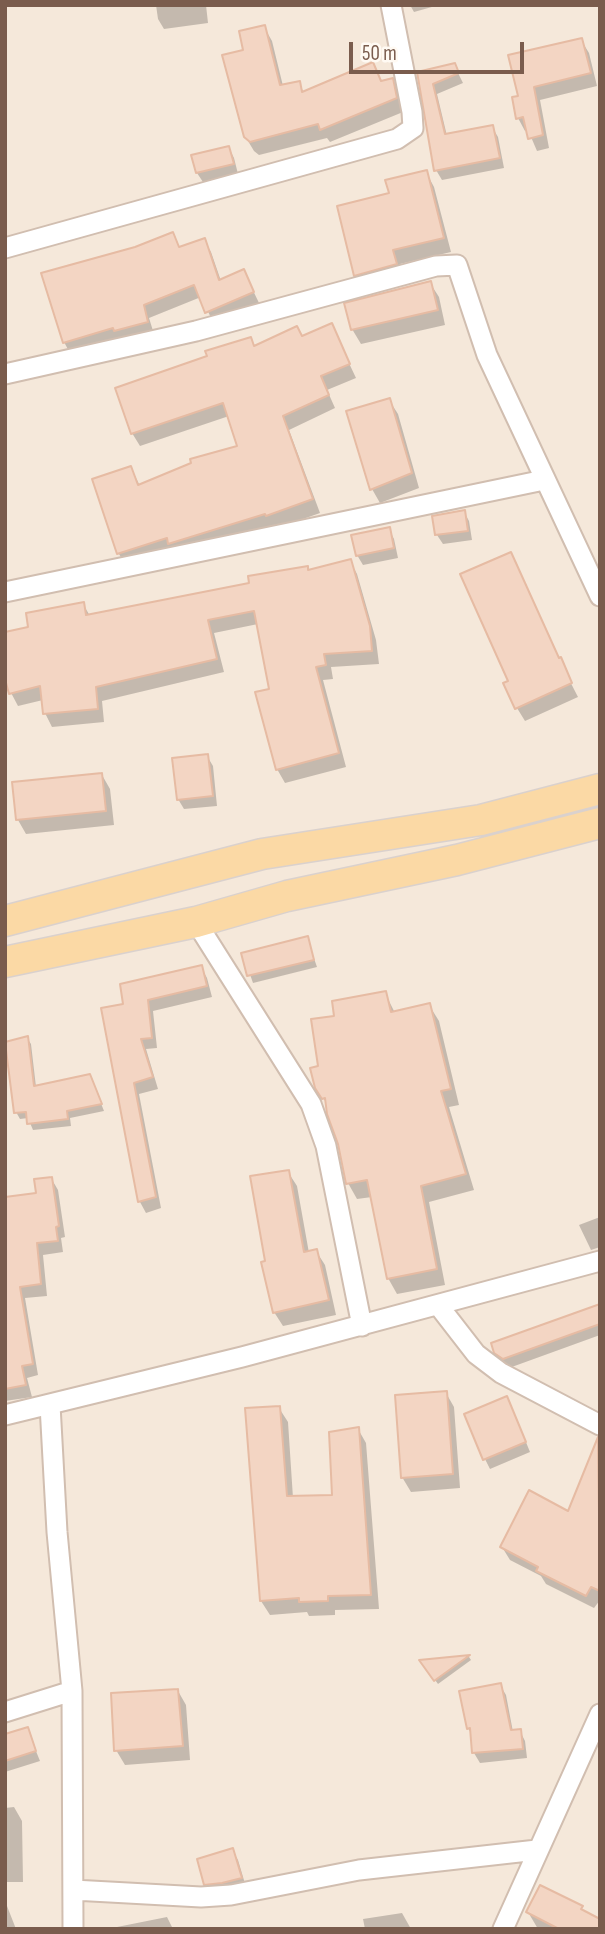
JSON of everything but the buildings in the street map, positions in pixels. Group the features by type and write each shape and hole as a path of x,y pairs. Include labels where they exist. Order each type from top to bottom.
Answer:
{"main road":[{"path":"5,920 262,854 481,820 600,789"},
{"path":"5,962 196,922 286,896 457,860 600,823"}],"street":[{"path":"5,248 397,139 413,128 391,5"},
{"path":"5,374 196,331 436,266 457,265 486,355 600,596"},
{"path":"5,593 544,480"},
{"path":"196,922 311,1104 326,1146 362,1325"},
{"path":"5,1415 362,1325 600,1261"},
{"path":"438,1305 476,1354 501,1373 600,1425"},
{"path":"50,1405 57,1532 72,1691 73,1929"},
{"path":"5,1712 72,1691"},
{"path":"503,1929 600,1714"},
{"path":"73,1890 201,1897 231,1895 359,1870 537,1850"}],"shaded area":[{"path":"5,5 600,5 600,1929 5,1929"}]}
